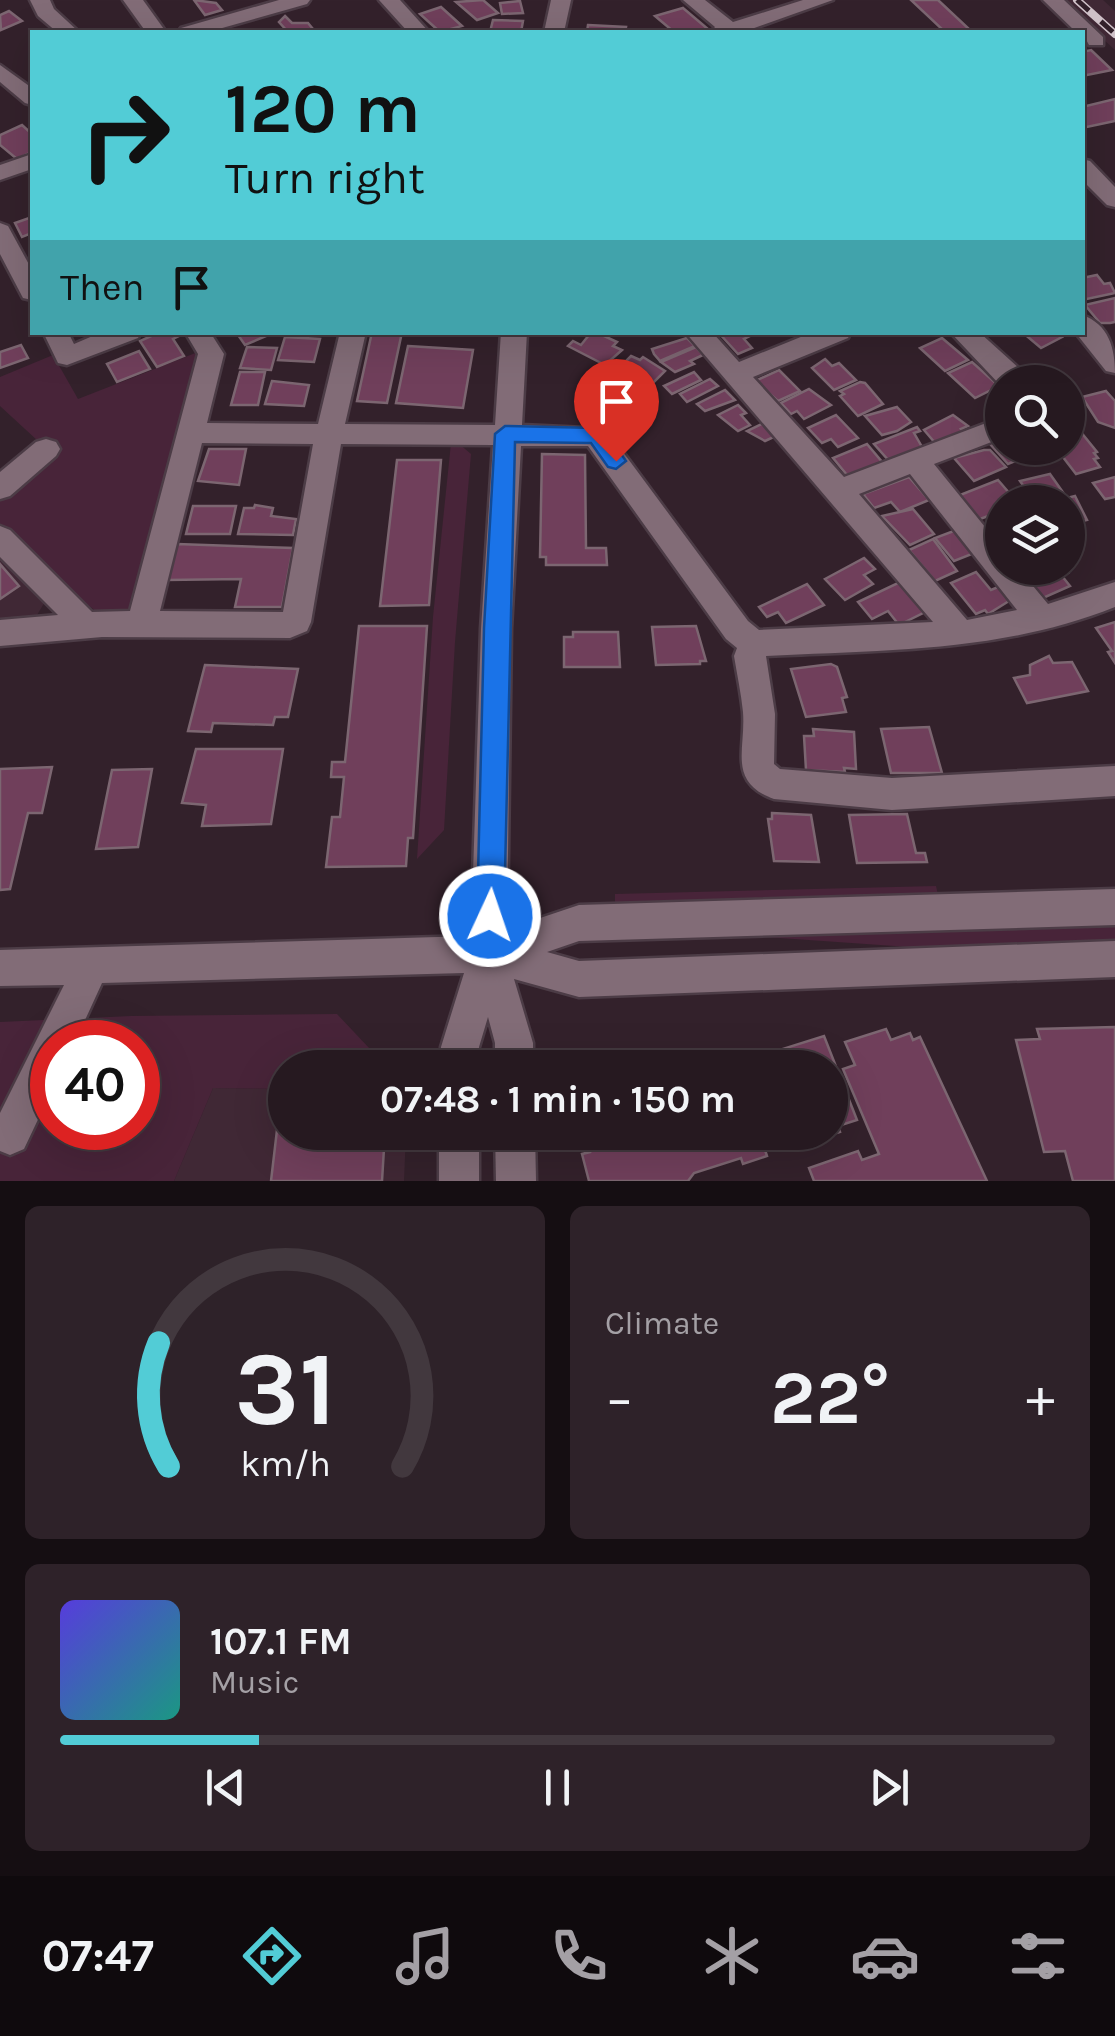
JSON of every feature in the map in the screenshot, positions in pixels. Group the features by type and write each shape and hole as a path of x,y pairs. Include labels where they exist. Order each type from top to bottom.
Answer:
{"street":[{"path":"40,0 45,12 67,30"},
{"path":"134,0 155,30"},
{"path":"389,0 418,30"},
{"path":"554,30 561,0"},
{"path":"693,0 726,30"},
{"path":"734,30 822,0"},
{"path":"1053,0 1079,30"},
{"path":"195,30 293,1"},
{"path":"1089,42 1115,59"},
{"path":"0,70 30,96"},
{"path":"0,173 30,163"},
{"path":"1085,169 1115,200"},
{"path":"0,232 30,288"},
{"path":"1085,328 1115,364"},
{"path":"56,335 67,356 121,335"},
{"path":"142,624 211,354 199,335"},
{"path":"0,633 83,625 290,626 296,622 328,433 352,335"},
{"path":"460,1050 488,954 505,434 514,335"},
{"path":"700,335 839,490 960,634"},
{"path":"736,374 832,335"},
{"path":"965,335 998,365"},
{"path":"191,432 596,436 738,630 754,644 960,634 1042,619 1115,594"},
{"path":"839,490 985,433"},
{"path":"0,488 46,448"},
{"path":"914,460 1042,619"},
{"path":"0,538 76,613 83,625"},
{"path":"754,644 750,656 759,714 757,764 762,776 774,784 892,794 1115,781"},
{"path":"488,954 579,923 1115,907"},
{"path":"488,954 514,1050"},
{"path":"0,968 488,954 579,979 1115,959"},
{"path":"66,1020 92,965"},
{"path":"3,1141 30,1091"},
{"path":"459,1150 459,1181"},
{"path":"515,1150 516,1181"}],"shaded area":[{"path":"1061,0 1103,0 1115,11 1115,50"},
{"path":"198,352 135,604 122,614 96,611 32,564 0,528 0,495 50,452 0,406 0,377 53,355 78,399"},
{"path":"451,443 458,443 471,454 444,830 417,859 433,617"},
{"path":"0,555 49,595 37,615 0,621"},
{"path":"936,886 938,895 615,903 615,894"},
{"path":"1115,923 1115,942 923,948 751,936 592,941"},
{"path":"337,1014 371,1050 268,1050 268,1089 213,1088 174,1181 0,1181 0,1022 30,1021 30,1150 160,1150 160,1020 44,1020"},
{"path":"213,1088 268,1089 268,1150 405,1150 404,1181 174,1181"}],"building":[{"path":"194,0 216,3 222,10 205,15"},
{"path":"483,0 498,13 477,20 456,2"},
{"path":"911,0 938,0 970,30 943,30"},
{"path":"520,1 523,13 502,14 500,3"},
{"path":"441,7 462,26 438,30 420,14"},
{"path":"683,8 709,30 672,30 655,16"},
{"path":"9,11 22,21 1,30 0,15"},
{"path":"285,16 292,23 308,23 313,29 286,30 279,22"},
{"path":"493,20 523,21 521,30 490,30"},
{"path":"588,25 626,27 625,30 587,30"},
{"path":"1091,50 1112,70 1085,75 1085,51"},
{"path":"1115,99 1115,121 1085,127 1085,106"},
{"path":"22,125 30,132 30,153 17,159 0,145 0,135"},
{"path":"30,218 30,234 22,237 15,223"},
{"path":"1097,275 1104,284 1110,283 1115,293 1085,299 1085,277"},
{"path":"1115,298 1115,322 1100,323 1085,305"},
{"path":"153,335 181,335 173,339 184,356 157,367 140,341"},
{"path":"238,335 268,335 245,345"},
{"path":"371,335 401,335 387,403 357,401"},
{"path":"589,335 602,335 617,342 613,346 622,350 605,365 568,346 573,341 581,345"},
{"path":"721,335 752,335 744,339 752,348 738,354"},
{"path":"1026,335 1062,337 1041,348"},
{"path":"285,337 320,339 314,362 278,360"},
{"path":"687,338 695,346 660,361 652,349"},
{"path":"942,338 968,360 945,371 920,348"},
{"path":"21,345 28,358 0,368 0,352"},
{"path":"408,346 473,350 463,408 396,403"},
{"path":"247,347 277,348 271,370 240,368"},
{"path":"696,347 703,355 690,361 694,364 675,372 661,362"},
{"path":"139,351 150,369 117,382 107,364"},
{"path":"631,356 640,360 643,357 665,371 653,383 644,378 641,382 619,368"},
{"path":"825,359 832,366 839,363 856,380 834,390 812,368"},
{"path":"972,362 985,374 985,393 975,398 948,373"},
{"path":"779,370 800,391 778,401 755,381"},
{"path":"240,372 265,372 258,405 231,405"},
{"path":"694,372 701,380 672,394 664,386"},
{"path":"710,379 718,386 687,402 680,394"},
{"path":"272,381 309,385 304,406 265,404"},
{"path":"860,382 883,404 858,416 840,391"},
{"path":"809,389 831,405 804,419 797,411 791,414 781,403"},
{"path":"725,390 735,400 705,411 697,404"},
{"path":"1106,391 1115,401 1115,428 1098,422 1085,396"},
{"path":"738,405 750,425 738,431 718,415"},
{"path":"897,407 911,422 897,431 882,435 865,416"},
{"path":"836,415 858,438 838,447 831,439 822,443 808,428"},
{"path":"953,415 968,426 961,429 965,433 936,444 924,430"},
{"path":"766,422 778,435 765,441 747,431"},
{"path":"917,427 920,431 914,433 922,447 890,462 874,444"},
{"path":"1085,437 1097,452 1094,453 1098,458 1094,459 1100,467 1076,474 1069,465 1085,465"},
{"path":"867,444 883,463 847,475 833,458"},
{"path":"209,449 246,449 239,485 198,481"},
{"path":"985,450 985,465 1006,467 974,481 954,458"},
{"path":"542,454 585,455 586,548 606,548 607,565 546,565 546,557 540,557"},
{"path":"397,460 441,460 429,605 380,606"},
{"path":"1050,474 1058,485 1023,485 1020,481"},
{"path":"909,477 929,500 900,512 891,502 874,508 863,494"},
{"path":"1115,477 1115,497 1105,499 1093,483"},
{"path":"985,485 985,517 980,519 960,495"},
{"path":"193,506 236,506 230,534 186,534"},
{"path":"244,508 273,508 271,516 296,519 293,535 238,534"},
{"path":"913,509 934,534 910,545 882,516"},
{"path":"959,529 977,552 954,561 935,538"},
{"path":"933,539 957,571 935,581 909,550"},
{"path":"177,544 293,548 282,607 235,607 241,579 167,580"},
{"path":"864,558 875,569 864,575 873,584 845,600 825,579"},
{"path":"0,564 19,586 0,599"},
{"path":"976,572 985,585 991,590 998,587 1009,601 988,614 985,610 976,614 951,583"},
{"path":"900,582 925,612 899,625 888,611 872,619 858,602"},
{"path":"807,584 824,605 786,623 778,612 767,617 759,607"},
{"path":"1032,585 1070,586 1043,598"},
{"path":"1115,622 1115,663 1108,652 1112,651 1096,628"},
{"path":"359,626 427,626 413,838 408,838 406,866 326,867 332,817 340,817 344,777 331,777 332,762 345,762"},
{"path":"696,626 706,661 656,665 652,627"},
{"path":"573,632 618,632 620,667 564,667 564,637 573,637"},
{"path":"1049,656 1053,663 1072,662 1088,691 1027,703 1014,678 1030,675 1030,665"},
{"path":"831,664 837,667 847,697 842,698 846,712 806,717 791,669"},
{"path":"205,665 298,669 288,717 275,717 273,725 213,723 211,732 188,731"},
{"path":"929,727 942,773 891,773 881,729"},
{"path":"813,729 854,732 856,769 806,770 804,736 814,736"},
{"path":"196,749 283,749 271,824 202,826 206,805 182,803"},
{"path":"52,767 42,813 28,813 10,889 0,890 0,769"},
{"path":"152,769 138,847 96,849 112,770"},
{"path":"772,813 811,815 819,862 774,861 768,819 772,819"},
{"path":"907,814 916,853 925,853 927,862 857,863 849,815"},
{"path":"1115,1027 1115,1181 1073,1181 1065,1151 1044,1152 1016,1040 1040,1039 1037,1029"},
{"path":"886,1029 891,1040 910,1033 913,1040 920,1037 987,1181 814,1181 809,1168 858,1151 862,1160 879,1154 848,1081 848,1067 855,1065 845,1042"},
{"path":"824,1036 830,1050 779,1050"},
{"path":"848,1097 857,1120 848,1123"},
{"path":"275,1150 384,1150 382,1181 271,1181"},
{"path":"765,1150 767,1156 743,1164 741,1158 694,1173 688,1181 589,1181 582,1154"}],"railway":[{"path":"1077,0 1115,34"}],"route":[{"path":"490,916 505,434 596,436 616,461"}]}
